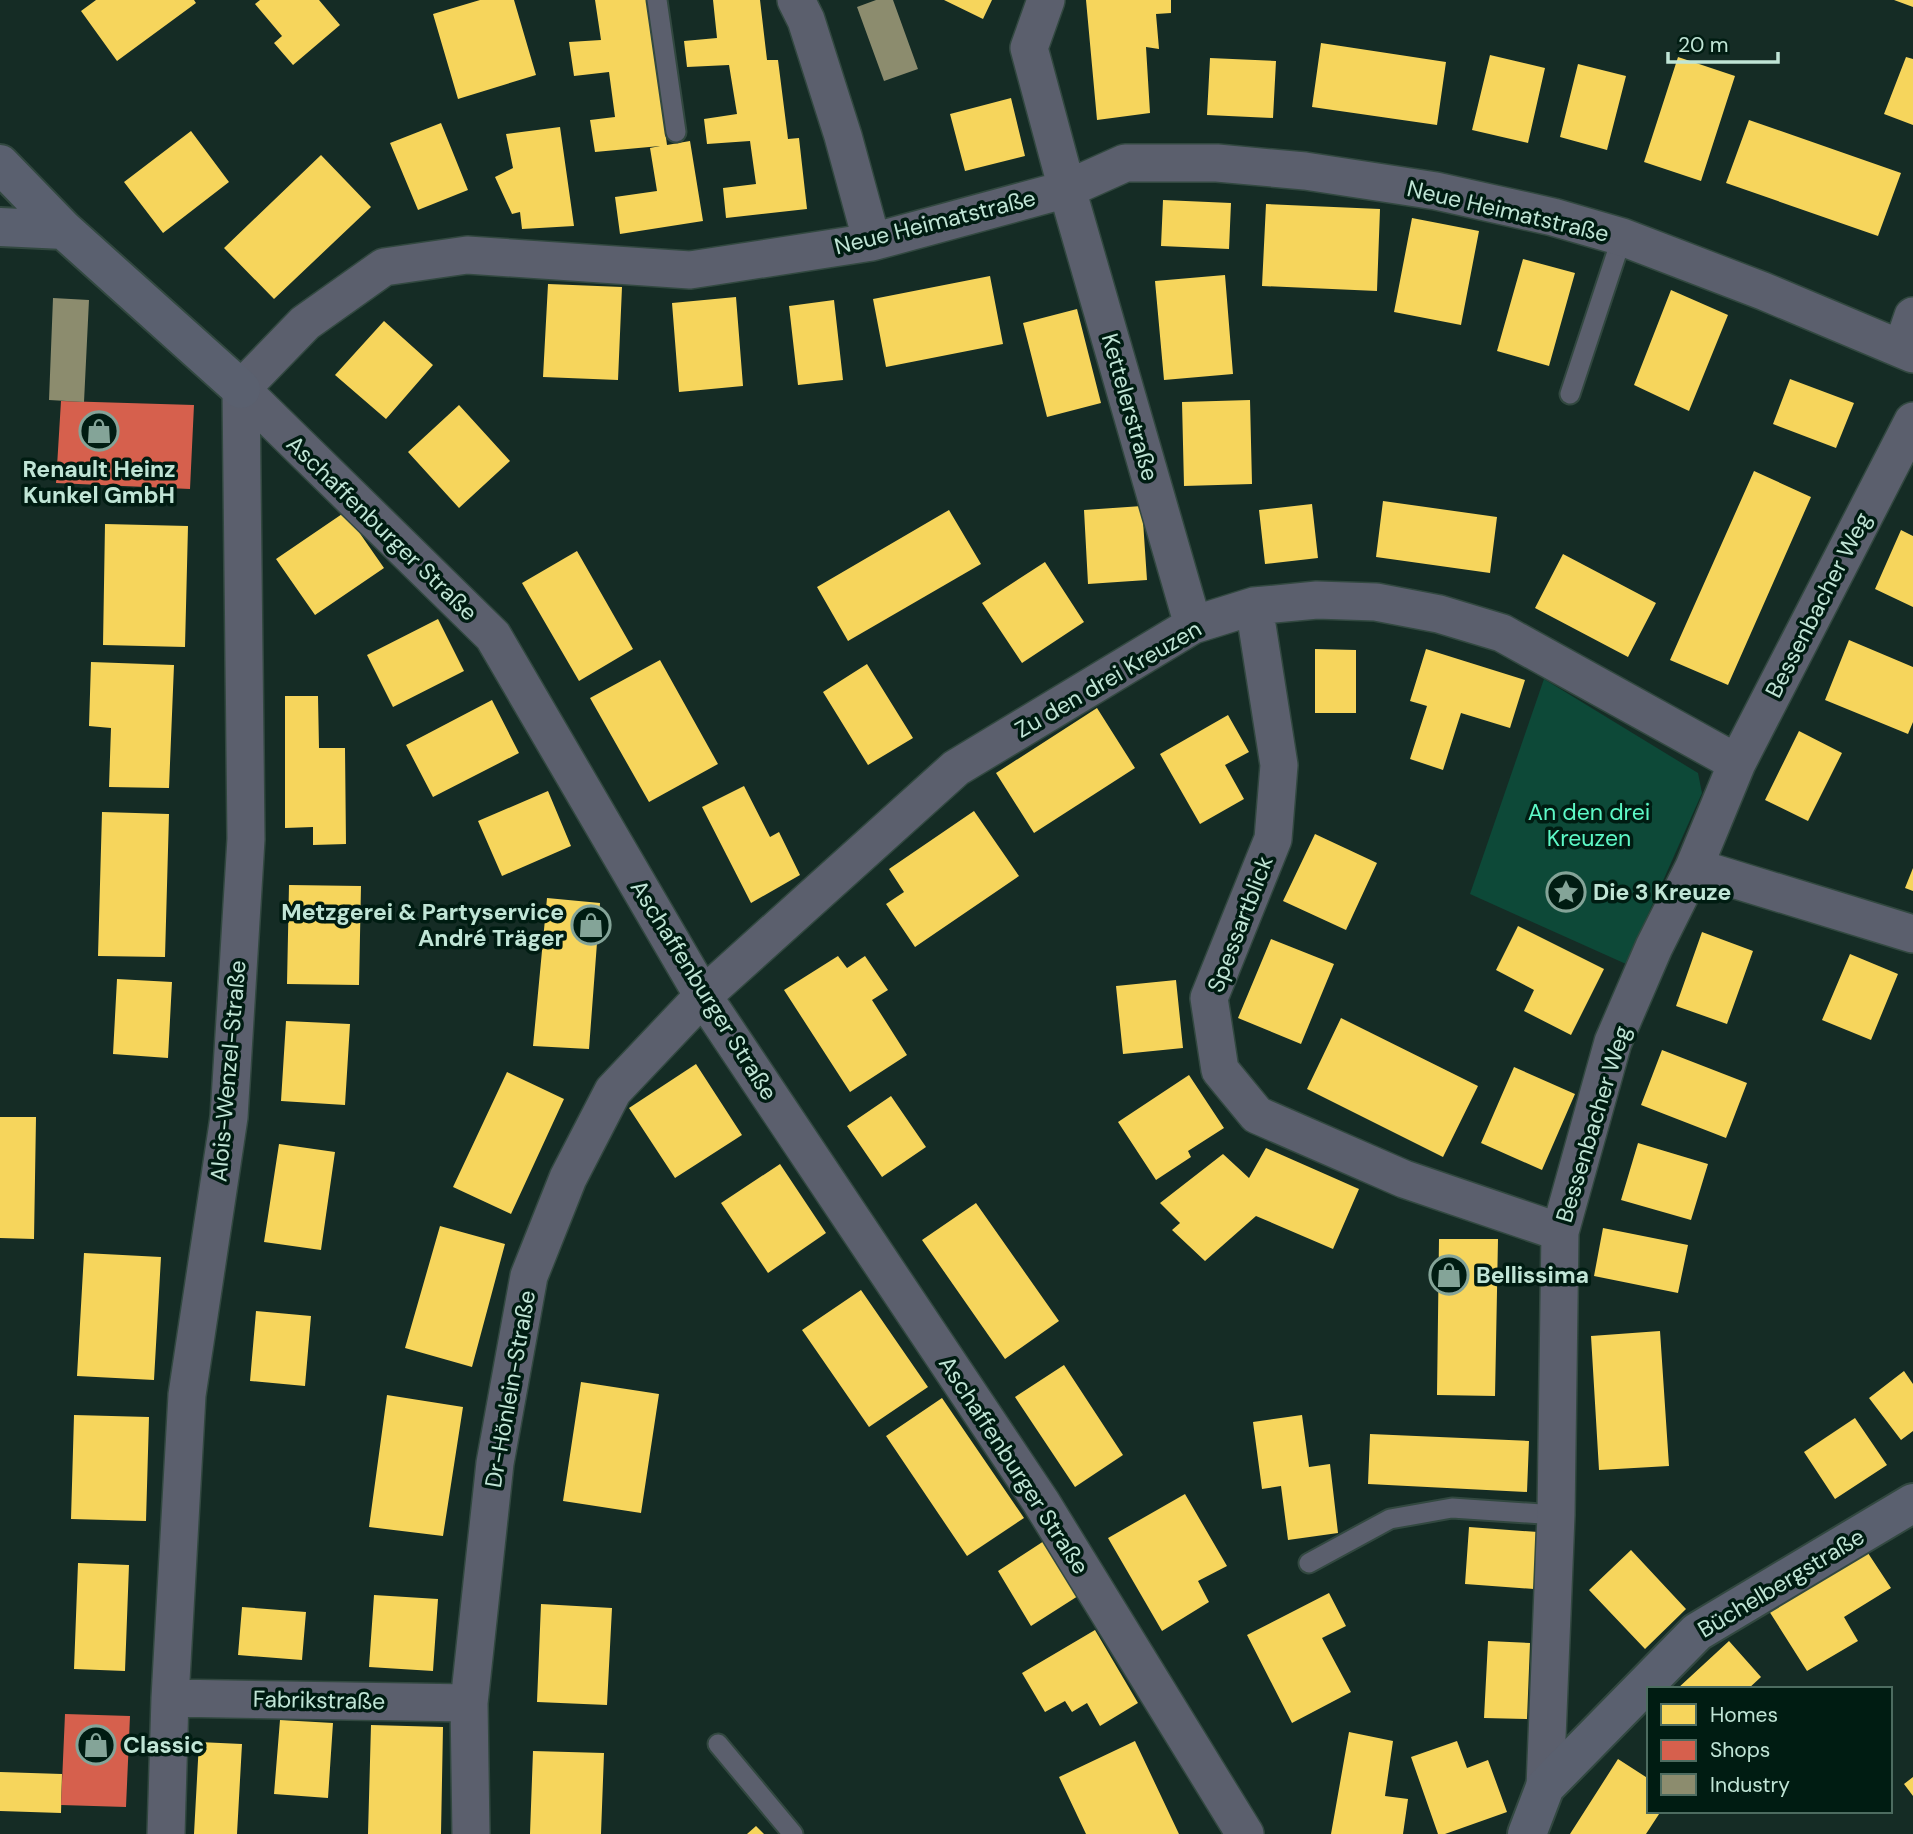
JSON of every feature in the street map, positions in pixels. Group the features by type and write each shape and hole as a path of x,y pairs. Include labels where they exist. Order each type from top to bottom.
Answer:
{"street":[{"path":"796,0 806,19 835,110 872,243"},
{"name":"Kettelerstraße","path":"1046,0 1029,48 1067,190 1193,625"},
{"name":"Neue Heimatstraße","path":"242,389 305,323 384,267 467,255 690,270 872,243 1067,190 1125,163 1217,163 1305,171 1436,191 1553,217 1622,237 1763,290 1909,339"},
{"name":"Aschaffenburger Straße","path":"0,164 64,230 242,389 493,636 702,996 1041,1503 1245,1834"},
{"path":"0,227 64,230"},
{"name":"Alois-Wenzel-Straße","path":"166,1834 170,1698 187,1395 229,1117 246,839 242,389"},
{"name":"Bessenbacher Weg","path":"1545,1787 1556,1515 1560,1232 1613,1042 1654,947 1695,867 1737,763 1913,421"},
{"name":"Zu den drei Kreuzen","path":"702,996 956,768 1193,625 1254,606 1317,600 1376,603 1439,614 1502,633 1737,763"},
{"name":"Spessartblick","path":"1254,606 1279,765 1273,839 1209,998 1220,1070 1257,1115 1404,1178 1560,1232"},
{"path":"1695,867 1913,934"},
{"name":"Dr-Hönlein-Straße","path":"471,1834 469,1703 495,1463 529,1276 568,1178 613,1091 702,996"},
{"name":"Büchelbergstraße","path":"1527,1834 1545,1787 1697,1632 1913,1503"},
{"name":"Fabrikstraße","path":"170,1698 469,1703"}],"lane":[{"path":"657,0 676,132"},
{"name":"Neue Heimatstraße","path":"1570,394 1622,237"},
{"path":"1309,1563 1390,1519 1452,1508 1556,1515"},
{"path":"718,1744 793,1834"}],"green space":[{"name":"An den drei Kreuzen","path":"1544,679 1698,773 1702,793 1626,964 1470,894"}],"building: Homes":[{"path":"96,0 194,0 196,3 117,61 81,11"},
{"path":"260,0 319,0 340,25 293,65 274,43 282,36 255,4"},
{"path":"480,0 514,0 536,75 458,99 433,14"},
{"path":"595,0 647,0 667,145 690,141 703,221 620,234 615,197 657,191 650,148 660,146 595,152 590,120 615,117 609,72 574,76 569,42 601,40"},
{"path":"713,0 760,0 767,60 778,60 788,139 799,138 807,209 726,218 723,188 756,184 750,141 707,144 704,119 737,114 729,65 687,67 684,41 717,38"},
{"path":"944,0 992,0 983,19"},
{"path":"1086,0 1171,0 1171,13 1156,14 1159,49 1146,47 1150,113 1097,120"},
{"path":"1894,0 1913,0 1913,7"},
{"path":"1321,43 1446,62 1437,125 1312,107"},
{"path":"1490,55 1545,68 1528,143 1472,130"},
{"path":"1678,57 1735,76 1701,181 1644,162"},
{"path":"1906,57 1913,59 1913,125 1884,114"},
{"path":"1210,58 1276,61 1273,118 1207,115"},
{"path":"1578,64 1626,76 1607,150 1560,137"},
{"path":"1011,98 1025,156 965,171 950,114"},
{"path":"1749,120 1901,173 1878,236 1726,183"},
{"path":"441,123 468,190 418,210 390,143"},
{"path":"560,127 574,226 522,229 520,212 512,214 495,177 513,168 506,134"},
{"path":"191,131 229,182 163,233 124,182"},
{"path":"321,155 371,207 274,299 224,248"},
{"path":"1163,200 1231,203 1229,249 1161,246"},
{"path":"1266,204 1380,209 1377,291 1262,286"},
{"path":"1412,218 1479,231 1461,325 1394,312"},
{"path":"1523,259 1575,273 1549,366 1497,351"},
{"path":"1225,275 1233,374 1164,380 1155,281"},
{"path":"990,276 1003,344 886,367 873,299"},
{"path":"548,284 622,287 618,380 543,377"},
{"path":"1671,290 1728,315 1689,411 1634,385"},
{"path":"736,297 743,386 679,392 672,303"},
{"path":"834,300 843,380 798,385 789,306"},
{"path":"1077,309 1101,403 1047,417 1023,323"},
{"path":"384,321 433,365 386,419 335,375"},
{"path":"1790,379 1854,403 1836,448 1773,424"},
{"path":"1250,400 1252,484 1184,486 1182,402"},
{"path":"459,405 510,461 459,508 408,452"},
{"path":"1754,471 1811,497 1728,685 1670,660"},
{"path":"1383,501 1497,517 1490,573 1376,557"},
{"path":"1312,504 1318,558 1265,564 1259,510"},
{"path":"1142,506 1147,580 1088,584 1084,510"},
{"path":"949,510 981,564 848,641 817,587"},
{"path":"345,512 384,568 315,615 276,559"},
{"path":"105,524 188,526 185,647 103,645"},
{"path":"1901,530 1913,536 1913,607 1875,589"},
{"path":"577,551 633,649 579,681 522,583"},
{"path":"1563,554 1656,603 1628,657 1535,608"},
{"path":"1045,562 1084,622 1022,663 982,603"},
{"path":"438,619 464,671 393,707 367,655"},
{"path":"1849,640 1913,667 1913,722 1908,734 1825,700"},
{"path":"1315,649 1356,650 1356,713 1315,713"},
{"path":"1426,649 1525,680 1510,728 1461,713 1443,770 1410,759 1427,706 1410,701"},
{"path":"660,660 718,764 649,802 590,698"},
{"path":"91,662 174,665 169,788 109,787 111,728 89,726"},
{"path":"867,664 913,738 868,765 823,692"},
{"path":"285,696 318,696 319,748 345,748 346,844 313,845 313,827 285,828"},
{"path":"492,700 519,753 433,797 406,745"},
{"path":"1097,708 1135,768 1034,833 996,773"},
{"path":"1228,715 1249,752 1225,765 1244,799 1200,824 1160,754"},
{"path":"1799,731 1842,753 1808,821 1765,800"},
{"path":"744,786 770,837 779,832 800,875 751,903 702,807"},
{"path":"548,791 571,846 502,876 478,821"},
{"path":"974,811 1019,876 915,947 886,904 904,892 889,869"},
{"path":"102,812 169,814 165,957 98,956"},
{"path":"1315,834 1377,863 1346,930 1283,901"},
{"path":"1913,868 1913,891 1905,888"},
{"path":"289,885 361,886 359,985 287,984"},
{"path":"547,898 600,903 589,1049 533,1046"},
{"path":"1518,926 1604,969 1571,1035 1524,1011 1534,990 1496,970"},
{"path":"1702,932 1753,951 1727,1024 1676,1006"},
{"path":"1271,939 1334,964 1301,1044 1238,1018"},
{"path":"1850,954 1898,974 1871,1040 1822,1020"},
{"path":"838,956 847,968 865,956 888,990 872,1000 907,1055 850,1092 784,990"},
{"path":"117,979 172,982 168,1058 113,1054"},
{"path":"1176,980 1183,1048 1123,1054 1116,986"},
{"path":"1341,1018 1478,1086 1443,1157 1307,1089"},
{"path":"286,1021 350,1024 345,1105 281,1101"},
{"path":"1662,1050 1747,1083 1726,1138 1641,1105"},
{"path":"696,1064 742,1135 675,1178 629,1108"},
{"path":"1514,1067 1575,1094 1542,1170 1481,1143"},
{"path":"507,1072 564,1099 511,1214 453,1187"},
{"path":"1189,1075 1224,1128 1188,1151 1191,1157 1156,1180 1118,1122"},
{"path":"891,1096 926,1147 882,1177 847,1126"},
{"path":"0,1117 36,1117 34,1239 0,1238"},
{"path":"1638,1143 1708,1164 1691,1220 1621,1200"},
{"path":"279,1144 335,1152 321,1250 264,1242"},
{"path":"1266,1148 1359,1189 1333,1249 1256,1216 1205,1261 1172,1230 1180,1223 1160,1203 1223,1154 1249,1178"},
{"path":"780,1164 826,1233 768,1273 721,1203"},
{"path":"976,1203 1059,1321 1005,1359 922,1240"},
{"path":"440,1226 505,1244 472,1367 405,1348"},
{"path":"1603,1228 1688,1245 1678,1293 1594,1276"},
{"path":"1439,1239 1498,1239 1495,1396 1437,1395"},
{"path":"84,1253 161,1257 154,1380 77,1376"},
{"path":"861,1290 928,1387 869,1427 802,1330"},
{"path":"256,1311 311,1316 305,1386 250,1381"},
{"path":"1660,1331 1669,1466 1599,1470 1591,1336"},
{"path":"1064,1365 1123,1455 1075,1487 1015,1397"},
{"path":"1904,1371 1913,1384 1913,1431 1901,1440 1869,1398"},
{"path":"581,1382 659,1394 641,1513 563,1501"},
{"path":"387,1395 463,1407 443,1536 369,1527"},
{"path":"942,1398 1024,1518 967,1556 886,1436"},
{"path":"74,1415 149,1417 146,1521 71,1519"},
{"path":"1302,1415 1309,1467 1330,1464 1338,1533 1288,1540 1281,1486 1262,1489 1253,1422"},
{"path":"1855,1418 1887,1465 1835,1499 1804,1452"},
{"path":"1370,1434 1529,1441 1527,1492 1368,1484"},
{"path":"1185,1494 1227,1566 1198,1581 1209,1602 1162,1631 1108,1538"},
{"path":"1469,1527 1538,1532 1534,1589 1465,1584"},
{"path":"1044,1541 1078,1596 1031,1626 998,1571"},
{"path":"1631,1550 1686,1609 1645,1649 1589,1590"},
{"path":"1866,1550 1891,1588 1844,1617 1858,1641 1807,1671 1769,1611"},
{"path":"78,1563 129,1565 125,1671 74,1669"},
{"path":"1329,1593 1346,1626 1322,1638 1351,1692 1292,1723 1247,1635"},
{"path":"374,1595 438,1599 433,1671 369,1667"},
{"path":"541,1604 612,1608 607,1705 537,1702"},
{"path":"242,1607 306,1612 302,1660 238,1655"},
{"path":"1095,1630 1138,1703 1100,1726 1087,1703 1072,1712 1065,1701 1045,1712 1022,1673"},
{"path":"1488,1641 1530,1643 1527,1719 1484,1718"},
{"path":"1729,1641 1761,1677 1750,1687 1679,1687"},
{"path":"280,1720 333,1723 328,1798 274,1794"},
{"path":"371,1725 443,1727 441,1834 368,1834"},
{"path":"1349,1732 1393,1741 1385,1796 1408,1799 1403,1834 1331,1834"},
{"path":"1135,1741 1179,1834 1086,1834 1059,1777"},
{"path":"1457,1741 1467,1768 1488,1760 1507,1812 1445,1834 1438,1834 1411,1757"},
{"path":"199,1742 242,1744 237,1834 194,1834"},
{"path":"533,1751 604,1753 601,1834 530,1834"},
{"path":"1618,1759 1647,1778 1647,1813 1660,1813 1646,1834 1570,1834"},
{"path":"0,1772 62,1774 61,1813 0,1811"},
{"path":"1913,1777 1913,1796 1904,1784"},
{"path":"756,1826 764,1834 747,1834"}],"building: Shops":[{"path":"61,401 194,405 190,489 56,483"},
{"name":"Classic","path":"65,1714 130,1716 126,1807 61,1805"}],"building: Industry":[{"path":"876,0 893,0 918,69 884,81 857,7"},
{"path":"53,298 89,300 84,402 49,400"}],"place":[{"name":"Renault Heinz Kunkel GmbH","path":"99,431"},
{"name":"Die 3 Kreuze","path":"1566,892"},
{"name":"Metzgerei & Partyservice André Träger","path":"591,925"},
{"name":"Bellissima","path":"1449,1275"},
{"name":"Classic","path":"96,1745"}]}
